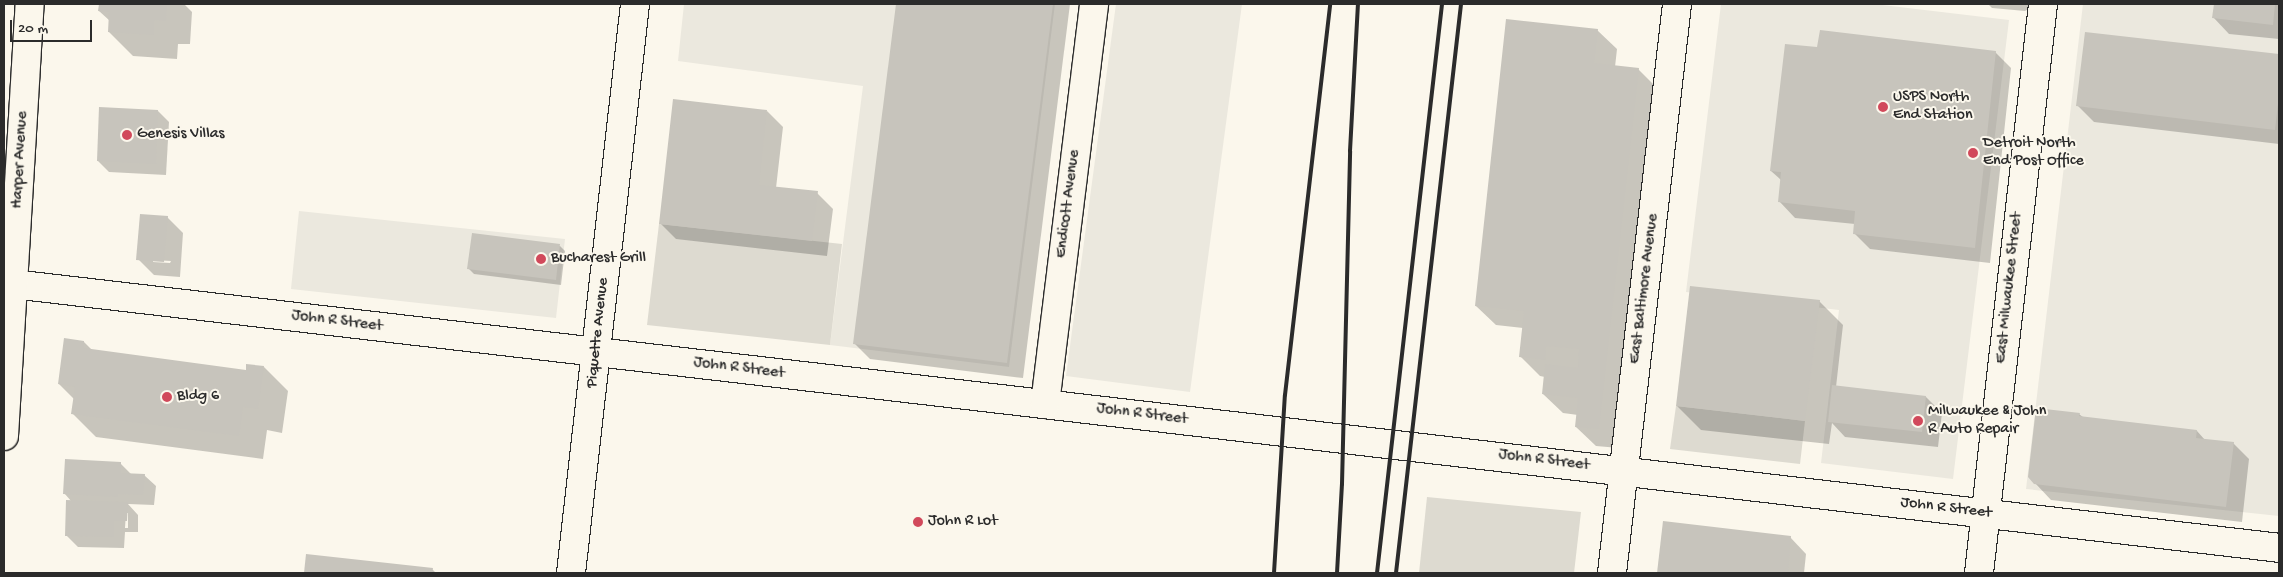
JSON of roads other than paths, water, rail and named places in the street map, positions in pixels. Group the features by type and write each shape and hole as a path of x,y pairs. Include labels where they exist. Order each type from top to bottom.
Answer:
{"street":[{"name":"Harper Avenue","path":"4,436 9,284 30,4"},
{"name":"Piquette Avenue","path":"571,573 635,4"},
{"name":"Endicott Avenue","path":"1044,404 1094,4"},
{"name":"East Baltimore Avenue","path":"1612,573 1677,4"},
{"name":"East Milwaukee Street","path":"1979,573 2008,299 2043,4"},
{"name":"John R Street","path":"9,284 1624,470 2279,548"}],"railway":[{"path":"1274,573 1285,395 1330,4"},
{"path":"1337,573 1342,484 1350,151 1358,4"},
{"path":"1377,573 1442,4"},
{"path":"1396,573 1461,4"}],"place":[{"name":"USPS North End Station","path":"1883,107"},
{"name":"Genesis Villas","path":"127,135"},
{"name":"Detroit North End Post Office","path":"1973,153"},
{"name":"Bucharest Grill","path":"541,259"},
{"name":"Bldg 6","path":"167,397"},
{"name":"Milwaukee & John R Auto Repair","path":"1918,421"},
{"name":"John R Lot","path":"918,522"}]}
